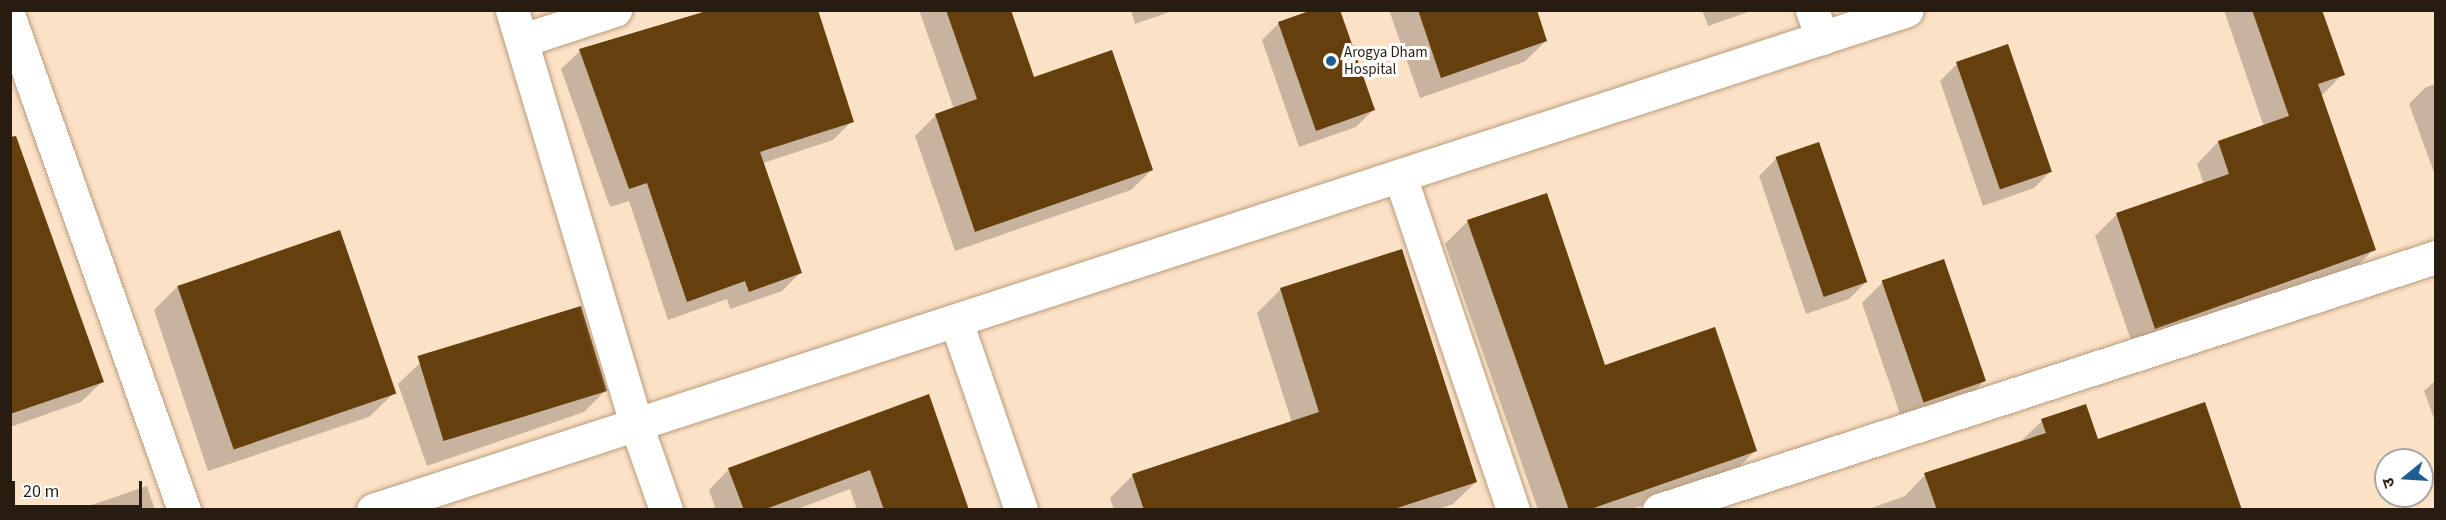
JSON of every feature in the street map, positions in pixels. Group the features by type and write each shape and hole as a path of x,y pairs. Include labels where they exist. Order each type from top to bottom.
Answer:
{"street":[{"path":"615,10 517,25 637,426 666,510"},
{"path":"373,510 425,502 637,426 1400,176 1817,24 1907,10"},
{"path":"10,20 184,510"},
{"path":"1400,176 1513,510"},
{"path":"1659,510 2436,257"},
{"path":"956,321 1021,510"}],"building":[{"path":"710,10 818,10 854,122 760,152 802,273 749,292 745,281 687,302 647,183 629,189 579,49"},
{"path":"946,10 1011,10 1034,77 1112,50 1153,170 975,232 935,114 977,99"},
{"path":"1312,10 1340,10 1375,110 1316,131 1278,22"},
{"path":"1418,10 1537,10 1547,41 1441,78"},
{"path":"2252,10 2322,10 2345,75 2318,84 2376,250 2155,329 2116,213 2229,174 2218,141 2289,116"},
{"path":"2008,44 2052,172 2000,190 1956,62"},
{"path":"16,136 104,382 10,414 10,137"},
{"path":"1819,142 1867,282 1824,297 1776,157"},
{"path":"1547,193 1605,365 1715,327 1757,451 1588,510 1569,510 1467,220"},
{"path":"340,230 396,394 234,450 177,286"},
{"path":"1402,249 1477,482 1391,510 1144,510 1132,474 1319,412 1280,288"},
{"path":"1944,259 1986,381 1924,402 1882,280"},
{"path":"581,306 607,391 443,441 417,356"},
{"path":"929,394 969,510 884,510 870,470 763,510 744,510 728,468"},
{"path":"2205,402 2242,510 1937,510 1924,473 2046,433 2041,419 2086,404 2098,439"}],"place":[{"name":"Arogya Dham Hospital","path":"1331,61"}]}
